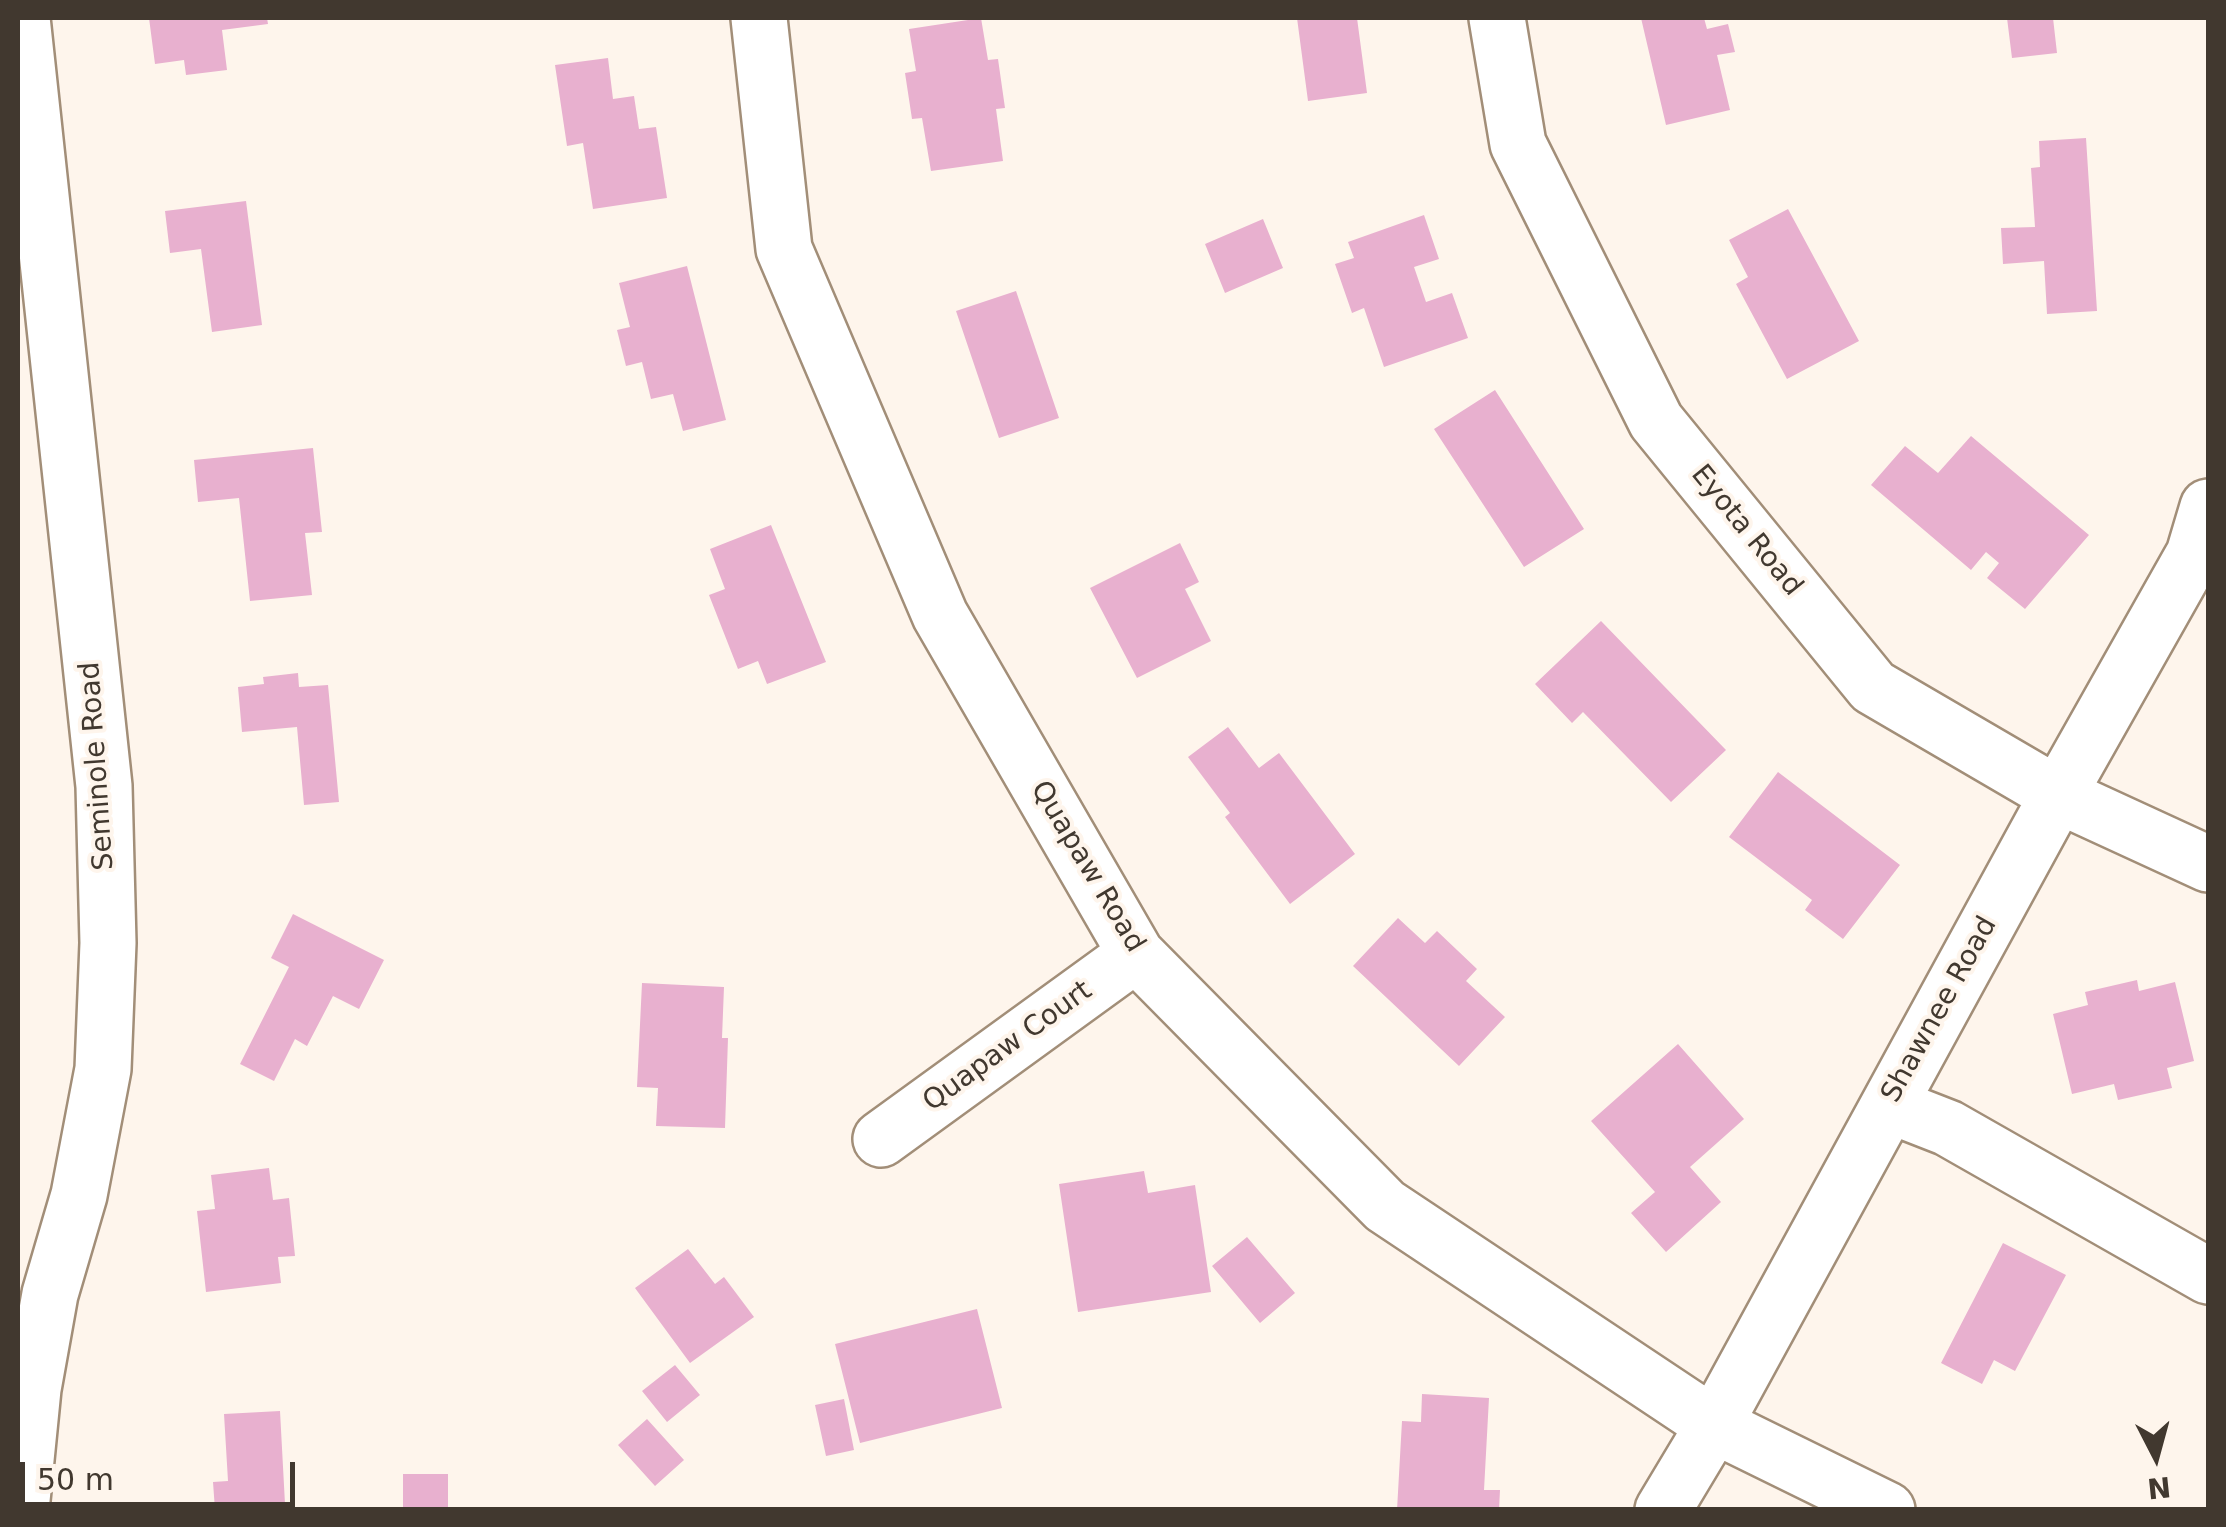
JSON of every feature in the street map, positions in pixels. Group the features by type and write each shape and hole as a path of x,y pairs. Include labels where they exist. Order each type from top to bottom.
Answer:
{"street":[{"name":"Seminole Road","path":"20,1510 33,1389 34,1290 79,1196 103,1069 108,944 104,786 22,18"},
{"name":"Quapaw Road","path":"759,18 784,249 940,615 1136,954 1386,1206 1714,1425 1888,1510"},
{"name":"Eyota Road","path":"1496,18 1518,144 1656,421 1873,687 2058,795 2208,864"},
{"name":"Shawnee Road","path":"1662,1510 1714,1425 2194,554 2208,507"},
{"name":"Quapaw Court","path":"881,1140 1136,954"},
{"path":"1889,1105 1948,1128 2208,1276"}],"building":[{"path":"149,18 267,18 268,24 222,30 227,70 186,75 184,60 155,64"},
{"path":"981,18 988,60 998,59 1005,108 996,109 1003,161 931,171 922,118 912,119 905,73 916,71 909,29"},
{"path":"1297,18 1357,18 1367,93 1308,101"},
{"path":"1641,18 1704,18 1707,29 1728,24 1735,52 1717,55 1730,110 1666,125"},
{"path":"2007,18 2053,18 2057,53 2012,58"},
{"path":"608,58 613,99 634,96 639,129 656,127 667,198 593,209 583,143 567,146 555,65"},
{"path":"2086,138 2097,311 2047,314 2044,261 2003,264 2001,228 2035,227 2031,168 2040,167 2039,141"},
{"path":"246,201 262,325 212,332 201,249 170,253 165,211"},
{"path":"1788,209 1859,341 1787,379 1736,284 1748,277 1729,240"},
{"path":"1424,215 1439,259 1414,267 1426,302 1452,293 1468,338 1384,367 1364,308 1352,313 1335,264 1354,258 1348,242"},
{"path":"1263,219 1283,268 1225,293 1205,244"},
{"path":"687,266 726,420 683,431 673,394 651,399 642,362 626,366 617,330 630,327 619,283"},
{"path":"1016,291 1059,418 999,438 956,311"},
{"path":"1495,390 1584,529 1524,567 1434,429"},
{"path":"1971,436 2089,535 2025,609 1987,578 1999,563 1986,552 1971,570 1871,485 1905,446 1938,473"},
{"path":"313,448 322,532 305,533 312,595 250,601 239,498 198,502 194,460"},
{"path":"771,525 826,662 767,684 758,661 738,669 709,595 725,589 710,549"},
{"path":"1180,543 1199,582 1185,589 1211,641 1137,678 1090,588"},
{"path":"1601,621 1726,750 1671,802 1583,712 1572,723 1535,684"},
{"path":"298,673 299,687 328,685 339,802 304,805 297,727 242,732 238,687 264,684 263,677"},
{"path":"1228,727 1259,768 1279,753 1355,854 1290,904 1225,817 1230,813 1188,757"},
{"path":"1778,772 1900,865 1843,939 1805,910 1812,900 1729,837"},
{"path":"293,914 384,960 359,1009 333,996 307,1046 295,1039 274,1081 240,1064 289,967 271,958"},
{"path":"1398,918 1425,943 1437,931 1477,969 1466,981 1505,1017 1459,1066 1353,966"},
{"path":"2137,980 2139,991 2175,982 2194,1061 2167,1068 2172,1088 2118,1100 2114,1084 2072,1094 2053,1014 2088,1005 2085,992"},
{"path":"642,983 724,987 722,1038 728,1038 725,1128 656,1126 658,1088 637,1087"},
{"path":"1678,1044 1744,1119 1690,1167 1721,1202 1666,1252 1631,1213 1655,1192 1591,1121"},
{"path":"269,1168 273,1200 289,1198 295,1256 278,1257 281,1283 206,1292 197,1211 215,1209 211,1175"},
{"path":"1144,1171 1148,1193 1195,1185 1211,1292 1078,1312 1059,1184"},
{"path":"1247,1237 1295,1293 1260,1323 1212,1266"},
{"path":"2003,1243 2066,1275 2015,1371 1994,1360 1982,1384 1941,1363"},
{"path":"688,1249 715,1284 724,1277 754,1317 690,1363 635,1288"},
{"path":"977,1309 1002,1408 860,1443 835,1344"},
{"path":"675,1365 700,1395 667,1422 642,1391"},
{"path":"1422,1394 1489,1398 1484,1490 1500,1490 1499,1510 1397,1510 1402,1421 1421,1422"},
{"path":"844,1399 854,1450 826,1456 815,1405"},
{"path":"280,1411 285,1504 265,1505 265,1510 215,1510 213,1482 228,1481 224,1414"},
{"path":"647,1419 684,1460 655,1486 618,1445"},
{"path":"403,1474 448,1474 448,1510 403,1510"}]}
